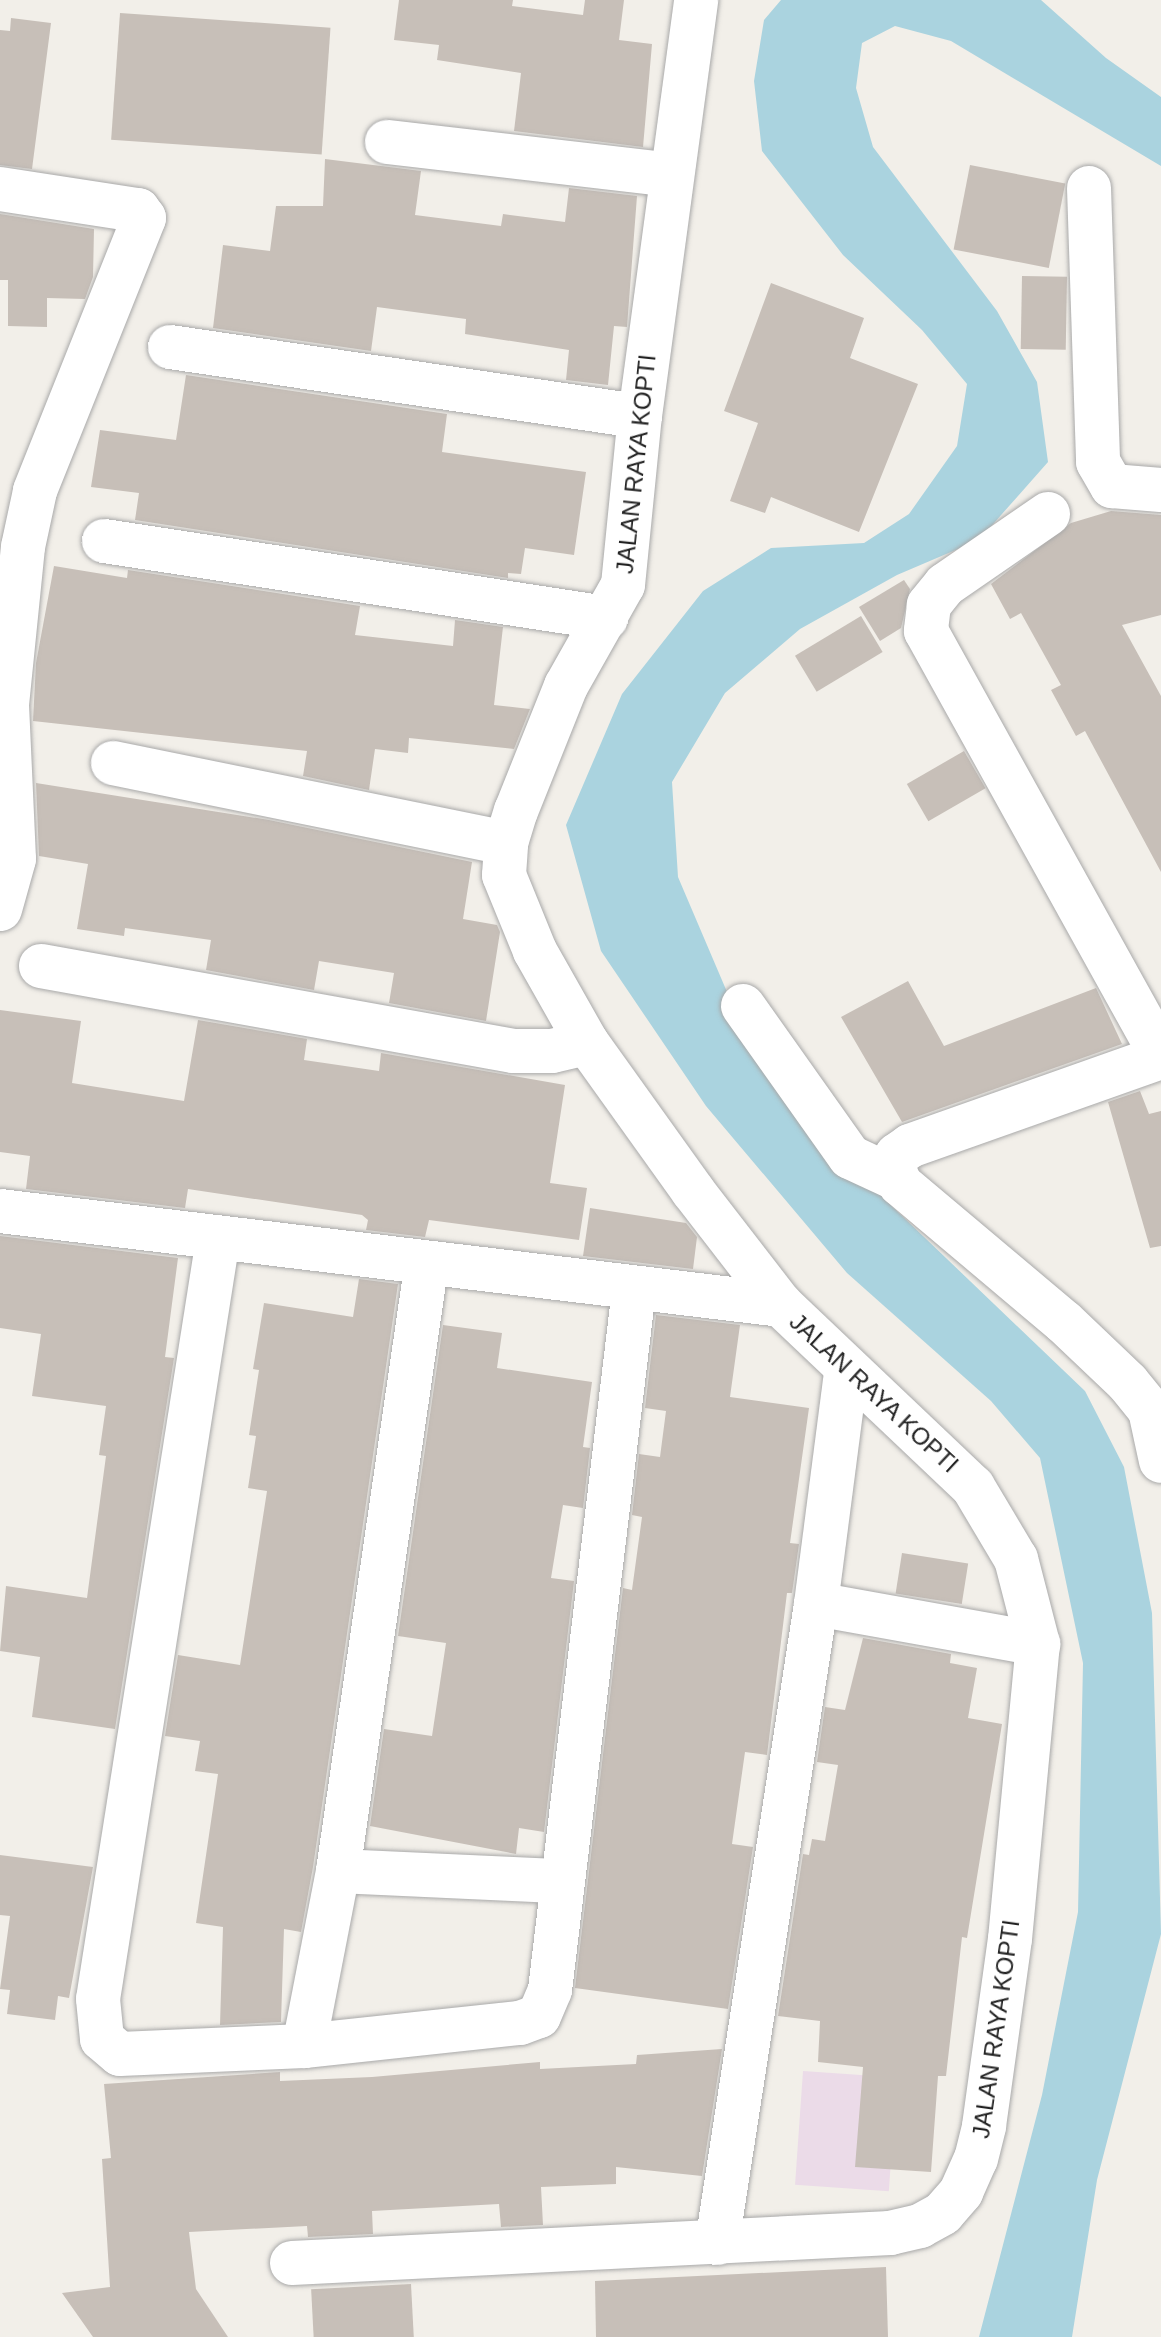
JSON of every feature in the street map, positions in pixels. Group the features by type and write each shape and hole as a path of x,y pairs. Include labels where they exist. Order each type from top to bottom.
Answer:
{"street":[{"name":"JALAN RAYA KOPTI","path":"292,2263 890,2233 920,2226 943,2213 961,2192 976,2159 986,2110 1032,1742 1038,1644 1016,1559 997,1520 973,1487 916,1427 846,1372 781,1305 587,1043 516,913 504,875 506,843 566,686 623,585 640,416 696,0"},
{"path":"387,142 671,175"},
{"path":"1089,188 1100,472 1120,489 1161,490"},
{"path":"0,189 138,210 144,218 48,448 23,547 7,705 14,859 0,909"},
{"path":"170,347 640,416"},
{"path":"895,1178 897,1155 910,1146 1161,1056 926,631 929,605 945,585 1048,514"},
{"path":"104,541 606,618"},
{"path":"113,763 506,843"},
{"path":"41,966 513,1051 552,1051 587,1043"},
{"path":"743,1006 850,1157 895,1178 1098,1352 1155,1408 1161,1461"},
{"path":"0,1211 634,1290 781,1305"},
{"path":"218,1239 98,1999 102,2039 120,2054 304,2046 520,2023 539,2016 550,1990 634,1290"},
{"path":"304,2046 338,1871 427,1262"},
{"path":"717,2243 816,1604 846,1372"},
{"path":"816,1604 1038,1644"},
{"path":"338,1871 562,1881"}],"shaded area":[{"path":"803,2071 897,2078 889,2191 795,2185"}],"water":[{"path":"781,0 1041,0 1106,58 1161,97 1161,166 951,41 895,26 862,43 856,88 873,147 997,311 1037,382 1048,462 979,540 897,575 800,629 725,693 672,782 678,877 733,1006 831,1148 1085,1391 1124,1467 1152,1613 1161,1934 1097,2180 1072,2337 979,2337 1042,2095 1078,1912 1083,1663 1040,1458 991,1401 847,1273 706,1106 601,951 566,825 622,694 703,591 771,548 864,543 909,514 957,446 967,384 922,330 843,255 762,151 754,81 764,20"}],"building":[{"path":"399,0 513,0 512,6 583,15 585,0 624,0 619,40 652,44 643,147 514,131 521,73 437,60 439,45 394,40"},
{"path":"120,13 330,28 322,154 111,140"},
{"path":"11,18 51,23 32,169 0,165 0,30 10,31"},
{"path":"325,159 421,171 415,215 501,226 503,214 565,222 569,188 637,196 627,327 614,326 608,385 566,380 569,350 465,334 466,319 377,307 371,351 213,328 223,245 270,251 276,206 323,206"},
{"path":"970,165 1065,184 1049,268 954,249"},
{"path":"0,214 94,229 93,277 85,299 47,298 47,327 8,326 8,280 0,280"},
{"path":"1022,276 1067,277 1066,350 1021,349"},
{"path":"771,283 864,318 850,358 918,384 859,532 771,497 765,513 730,501 758,423 724,411"},
{"path":"186,375 447,414 442,452 586,472 574,555 525,548 521,574 508,573 508,578 135,520 139,493 91,487 100,430 176,440"},
{"path":"1111,511 1161,515 1161,615 1122,625 1161,696 1161,872 1085,731 1076,736 1051,690 1061,685 1021,613 1010,619 991,584 1071,523"},
{"path":"54,566 127,578 128,570 360,606 355,635 453,646 455,620 503,627 494,705 530,709 514,749 409,738 408,753 375,749 369,790 303,776 307,751 33,721 36,663"},
{"path":"904,580 910,589 901,628 880,641 859,607"},
{"path":"861,616 883,652 817,692 795,656"},
{"path":"964,751 985,788 928,821 907,784"},
{"path":"36,783 269,820 472,862 463,919 497,925 500,932 486,1021 389,1003 394,973 319,961 314,990 206,970 211,940 125,928 124,936 77,929 88,864 39,856"},
{"path":"908,981 944,1046 1096,988 1122,1044 902,1122 841,1017"},
{"path":"0,1010 81,1021 72,1083 184,1101 198,1020 307,1039 304,1060 379,1071 381,1053 565,1085 550,1183 587,1188 579,1240 429,1220 425,1237 366,1230 368,1220 362,1215 188,1189 185,1208 26,1189 30,1156 0,1152"},
{"path":"1140,1091 1149,1114 1161,1111 1161,1246 1150,1248 1108,1102"},
{"path":"590,1208 686,1223 697,1237 693,1269 583,1256"},
{"path":"0,1236 178,1258 165,1357 174,1358 115,1729 32,1717 40,1657 0,1651 6,1586 87,1598 106,1456 99,1455 106,1406 32,1396 41,1334 0,1328"},
{"path":"359,1279 398,1284 301,1932 284,1929 281,2022 220,2025 223,1927 196,1923 218,1774 195,1771 200,1741 165,1736 178,1655 240,1665 267,1491 248,1488 256,1436 249,1435 259,1370 253,1369 264,1303 353,1317"},
{"path":"656,1315 740,1325 730,1397 809,1408 790,1543 799,1544 792,1593 787,1593 767,1755 745,1752 732,1844 753,1847 728,2009 575,1988 623,1588 632,1590 642,1517 632,1515 639,1454 660,1457 666,1411 645,1408"},
{"path":"443,1325 502,1333 497,1368 592,1382 583,1447 590,1448 583,1508 563,1505 551,1578 574,1581 544,1832 519,1828 516,1854 370,1826 384,1729 432,1736 446,1643 398,1636"},
{"path":"902,1553 968,1563 962,1604 896,1593"},
{"path":"863,1638 951,1654 950,1663 977,1668 968,1718 1002,1724 967,1938 962,1937 946,2076 938,2076 931,2172 855,2167 863,2067 818,2062 820,2021 778,2016 803,1854 809,1855 812,1839 825,1841 838,1765 817,1762 825,1707 845,1710"},
{"path":"0,1855 93,1867 69,1998 58,1996 55,2020 7,2014 10,1990 0,1989 10,1916 0,1915"},
{"path":"722,2049 702,2176 616,2167 616,2184 541,2187 543,2225 501,2227 499,2204 372,2211 373,2234 308,2237 307,2226 189,2232 196,2289 228,2337 93,2337 62,2293 110,2287 102,2159 111,2158 104,2084 280,2072 280,2081 372,2077 540,2062 540,2069 636,2064 637,2055"},
{"path":"886,2267 888,2337 596,2337 595,2281"},
{"path":"411,2284 414,2337 314,2337 311,2289"}]}
